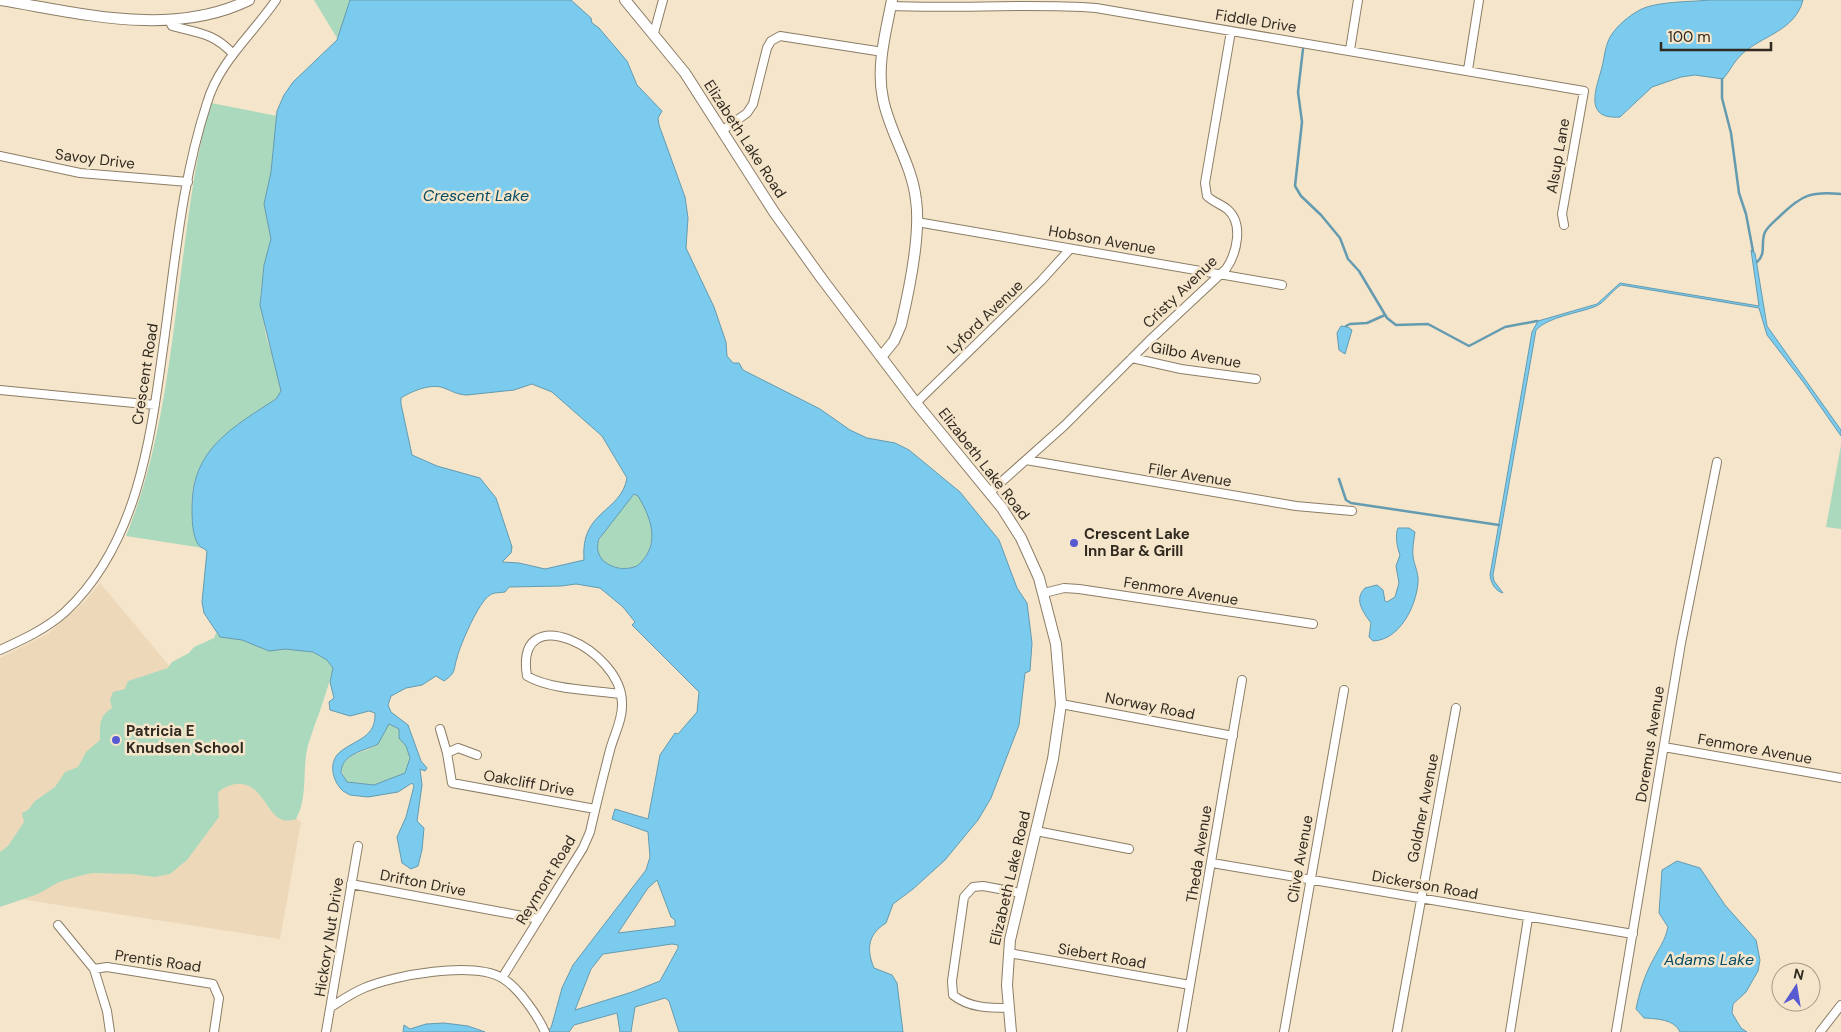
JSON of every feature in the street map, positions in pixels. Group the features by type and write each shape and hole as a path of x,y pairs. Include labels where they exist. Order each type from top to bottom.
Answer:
{"street":[{"path":"0,0 117,18 169,20 212,14 249,0"},
{"name":"Crescent Road","path":"0,650 44,628 65,612 106,560 128,515 139,482 155,405 188,182 206,104 223,67 276,0"},
{"name":"Elizabeth Lake Road","path":"625,0 654,32 685,73 724,130 786,229 916,403 990,492 1021,538 1044,593 1058,651 1061,704 1053,759 1021,893 1009,953 1009,1008 1012,1032"},
{"path":"654,32 663,0"},
{"path":"1350,50 1358,0"},
{"path":"1468,70 1480,0"},
{"path":"881,357 894,341 901,325 917,222 917,204 912,179 883,99 880,79 891,3"},
{"name":"Fiddle Drive","path":"891,3 932,8 1097,4 1231,31 1584,91"},
{"path":"169,20 172,26 208,34 222,41 233,54"},
{"name":"Cristy Avenue","path":"990,492 1064,426 1220,274 1231,261 1236,245 1235,218 1227,208 1207,196 1205,183 1231,31"},
{"path":"724,130 750,109 767,48 771,41 780,36 883,52"},
{"name":"Alsup Lane","path":"1564,225 1562,214 1584,91"},
{"name":"Savoy Drive","path":"0,156 80,173 188,182"},
{"name":"Hobson Avenue","path":"917,222 1229,274 1282,285"},
{"name":"Lyford Avenue","path":"916,403 1041,281 1070,249"},
{"name":"Gilbo Avenue","path":"1132,358 1181,369 1256,379"},
{"path":"0,390 155,405"},
{"name":"Filer Avenue","path":"1026,460 1296,506 1352,510"},
{"name":"Doremus Avenue","path":"1616,1032 1681,643 1717,462"},
{"name":"Fenmore Avenue","path":"1044,593 1064,588 1079,589 1313,624"},
{"name":"Reymont Road","path":"502,978 583,848 620,719 622,702 618,680 604,661 588,648 571,640 550,636 538,636 531,642 525,662 527,676 536,682 620,694"},
{"name":"Theda Avenue","path":"1182,1032 1242,680"},
{"name":"Clive Avenue","path":"1284,1032 1309,879 1344,690"},
{"name":"Norway Road","path":"1061,704 1233,736"},
{"name":"Goldner Avenue","path":"1397,1032 1456,708"},
{"path":"440,729 446,753 458,748 478,755"},
{"name":"Fenmore Avenue","path":"1664,747 1841,778"},
{"name":"Oakcliff Drive","path":"446,753 452,783 595,809"},
{"path":"1036,831 1129,849"},
{"name":"Hickory Nut Drive","path":"326,1032 358,846"},
{"name":"Dickerson Road","path":"1212,863 1528,918 1633,934"},
{"name":"Drifton Drive","path":"351,884 539,919"},
{"path":"1009,1008 986,1008 959,1000 953,996 952,981 964,897 973,887 983,886 1021,893"},
{"path":"1510,1032 1528,918"},
{"path":"58,925 94,969 107,1012 110,1032"},
{"name":"Siebert Road","path":"1009,953 1190,985"},
{"name":"Prentis Road","path":"94,969 107,967 206,982 216,988 219,998 214,1032"},
{"path":"331,1007 364,988 388,979 460,970 502,978 520,995 544,1032"},
{"path":"1820,1032 1841,1005"}],"shaded area":[{"name":"Patricia E Knudsen School","path":"100,583 301,823 280,939 0,896 0,658 49,633 84,602"}],"green space":[{"path":"314,0 350,0 346,18 337,38"},
{"path":"211,103 277,116 271,172 264,204 271,239 264,265 260,297 266,336 277,369 281,391 276,399 227,434 203,462 195,479 192,498 195,536 203,548 126,536 138,503 157,434 164,398 194,179"},
{"path":"1841,445 1841,529 1826,527"},
{"path":"636,494 647,511 650,521 652,530 649,550 637,566 626,568 614,567 598,558 599,543 602,535 628,500"},
{"path":"216,633 220,637 242,640 269,651 285,649 313,652 327,660 333,668 309,742 305,761 304,791 296,819 286,820 278,818 254,789 246,785 230,785 218,793 219,817 187,860 170,874 155,877 132,874 92,873 59,882 38,894 0,907 0,852 8,846 24,822 22,813 55,787 65,772 78,767 86,752 100,740 102,718 112,708 110,700 113,692 125,689 128,681 168,668 172,662 189,653 194,647 214,638"},
{"path":"389,724 399,729 399,738 406,746 410,758 405,773 374,785 347,782 341,769 343,764 350,757 375,745"}],"water":[{"name":"Crescent Lake","path":"350,0 571,0 591,18 592,23 599,28 627,61 637,85 662,111 658,118 659,125 685,197 688,218 686,248 714,307 726,342 727,356 733,363 739,363 743,370 820,409 850,430 867,438 895,443 909,450 960,492 999,540 1017,588 1027,603 1032,643 1030,671 1025,673 1019,725 991,798 978,820 945,860 893,904 886,923 875,932 870,942 871,961 874,968 892,975 897,983 903,1032 679,1032 669,1001 665,998 635,1007 631,1032 620,1032 617,1013 574,1025 569,1032 545,1032 551,1028 562,988 573,965 646,870 650,857 648,832 612,819 615,809 648,819 660,755 675,733 678,734 697,712 699,692 632,625 635,622 623,607 600,588 576,584 509,587 505,592 492,594 486,599 470,624 451,675 444,681 436,676 422,685 406,688 391,696 388,705 391,712 408,725 421,761 427,768 425,771 420,769 422,785 417,821 424,828 422,850 418,866 411,869 402,863 397,837 406,817 414,786 412,783 398,792 368,797 350,795 343,791 334,777 333,766 336,756 369,733 375,713 369,711 350,716 330,710 329,702 334,698 330,682 333,668 327,660 313,652 285,649 269,651 242,640 220,637 204,613 202,602 207,551 196,540 193,531 192,515 194,486 199,469 207,454 218,442 231,430 276,399 281,391 260,305 264,265 271,239 264,204 271,172 277,111 284,95 293,82 337,40","holes":["532,384 552,392 602,436 627,478 623,490 617,499 594,521 588,531 584,544 584,560 545,569 519,563 502,562 511,553 512,547 496,498 480,478 437,466 412,455 401,398 416,390 433,386 467,395 514,390","634,494 638,496 647,514 652,532 652,541 645,558 637,566 630,568 615,567 602,560 599,554 599,539","389,724 399,729 399,738 406,746 410,758 405,773 374,785 347,782 341,772 345,761 355,754 378,744","657,880 671,917 675,920 675,926 618,933 648,888","672,944 678,945 660,981 575,1010 591,969 603,954"]},
{"path":"1710,0 1803,0 1799,10 1786,26 1750,47 1742,54 1723,79 1695,75 1681,77 1652,87 1620,117 1608,117 1600,113 1596,108 1595,92 1607,46 1617,27 1631,15 1653,5"},
{"path":"1751,250 1755,253 1767,326 1841,430 1841,436 1767,335 1759,308 1621,285 1598,305 1555,319 1536,330 1493,575 1494,581 1503,593 1496,589 1492,584 1490,575 1532,332 1538,321 1597,304 1620,283 1759,306"},
{"path":"1341,326 1352,330 1345,354 1339,350 1337,333"},
{"path":"1398,528 1409,528 1415,532 1413,553 1418,576 1417,592 1410,611 1399,628 1383,639 1373,641 1369,637 1371,623 1361,606 1360,597 1365,588 1377,585 1383,590 1385,601 1387,602 1395,597 1399,583 1396,566 1400,555 1397,541"},
{"name":"Adams Lake","path":"1677,861 1700,868 1725,905 1756,940 1760,960 1758,971 1746,992 1733,1004 1732,1013 1741,1028 1747,1032 1680,1032 1674,1024 1660,1019 1644,1018 1636,1009 1645,977 1664,940 1668,927 1659,913 1662,870"},
{"path":"444,1023 468,1026 485,1032 403,1032 404,1025 410,1029 426,1024"}],"waterway":[{"path":"1303,49 1298,92 1302,122 1295,186 1301,196 1321,215 1340,238 1348,259 1359,271 1387,318 1396,325 1428,324 1469,346 1505,327 1537,321"},
{"path":"1722,79 1722,98 1731,133 1739,193 1746,214 1753,251"},
{"path":"1757,262 1762,255 1765,232 1788,208 1801,199 1814,194 1841,194"},
{"path":"1346,326 1367,323 1385,315"},
{"path":"1339,479 1346,500 1351,503 1499,525"}],"place":[{"name":"Crescent Lake Inn Bar & Grill","path":"1074,543"},
{"name":"Patricia E Knudsen School","path":"116,740"}]}
